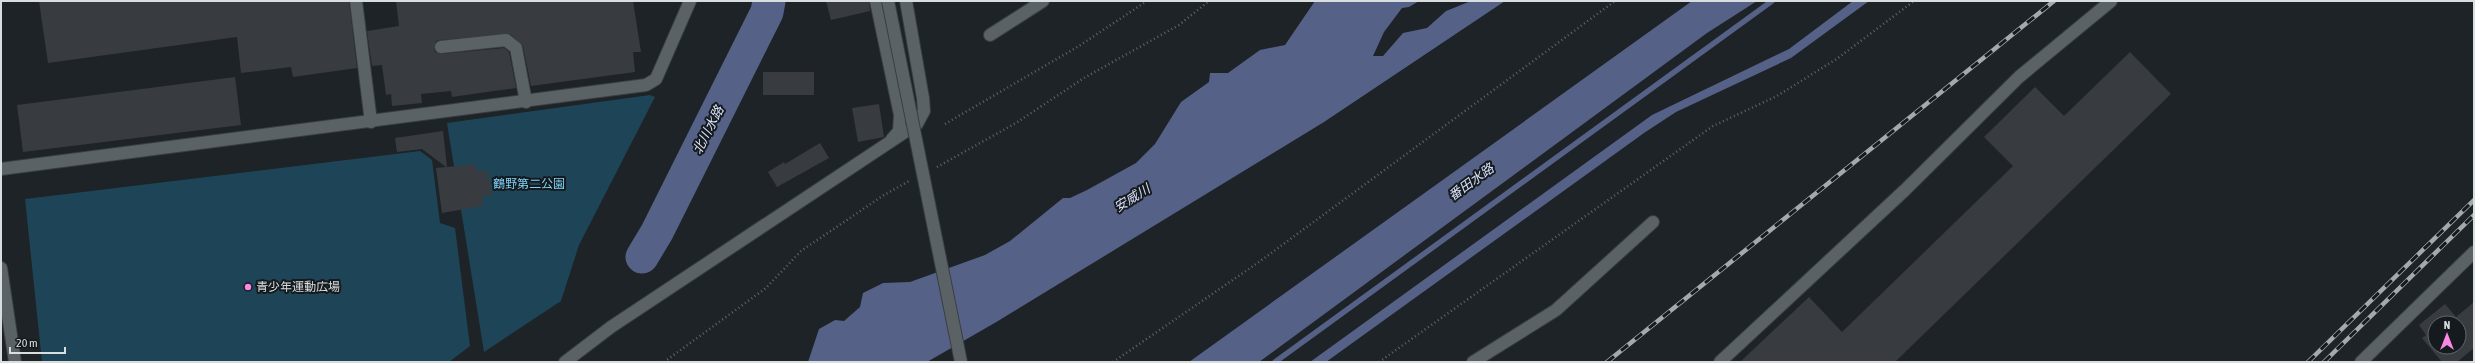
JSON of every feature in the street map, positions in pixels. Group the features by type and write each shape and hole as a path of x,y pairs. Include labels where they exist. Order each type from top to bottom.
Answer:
{"street":[{"path":"356,1 371,122"},
{"path":"1,169 526,102 646,85 656,79 690,1"},
{"path":"876,1 900,114 899,130 888,142"},
{"path":"888,1 961,362"},
{"path":"565,362 617,322 917,124 924,112 906,1"},
{"path":"990,35 1043,1"},
{"path":"1720,362 1905,190 2019,77 2111,1"},
{"path":"441,47 506,40 516,48 526,102"},
{"path":"1473,362 1556,310 1653,222"},
{"path":"2361,362 2474,252"},
{"path":"1,268 5,328 15,362"}],"path":[{"path":"945,124 1079,46 1147,1"},
{"path":"1113,362 1265,257 1615,1"},
{"path":"1379,362 1713,126 1777,96 1838,58 1914,1"}],"green space":[{"name":"鶴野第二公園","path":"650,95 655,97 579,245 561,301 484,352 447,123"},
{"name":"青少年運動広場","path":"420,151 432,160 440,223 455,228 470,346 449,362 42,362 25,199"}],"water":[{"name":"安威川","path":"1315,1 1419,1 1409,7 1402,8 1384,32 1373,56 1383,56 1403,33 1427,28 1446,11 1471,1 1505,1 1324,122 998,321 927,362 808,362 819,329 835,320 844,321 860,307 863,293 883,283 910,282 985,255 1010,241 1063,198 1070,198 1087,190 1136,163 1155,144 1181,102 1209,82 1210,73 1228,73 1260,50 1285,45"},
{"name":"番田水路","path":"1692,1 1757,1 1707,33 1259,362 1189,362"},
{"path":"1853,1 1869,1 1791,58 1676,112 1644,133 1326,362 1310,362 1652,115 1789,49"}],"building":[{"path":"39,1 349,1 357,68 293,77 291,67 241,73 237,37 48,63"},
{"path":"396,1 633,1 641,52 633,52 635,72 531,86 523,46 510,34 440,40 436,41 434,47 435,52 441,54 504,48 509,52 516,88 452,97 451,91 421,94 422,103 392,106 391,94 386,95 382,65 372,66 367,31 399,26"},
{"path":"826,1 869,1 870,11 831,20"},
{"path":"2130,52 2171,94 1895,362 1740,362 1809,297 1842,332 2013,166 1984,137 2035,87 2064,116"},
{"path":"763,72 814,72 814,95 763,95"},
{"path":"235,77 241,125 23,152 17,105"},
{"path":"879,104 884,137 858,142 852,108"},
{"path":"443,131 447,167 476,164 477,172 488,170 492,195 482,197 483,206 442,213 436,168 446,167 422,149 397,152 395,138"},
{"path":"820,143 829,158 777,187 768,172 784,162 785,164"},
{"path":"2474,302 2474,348 2467,354 2467,315 2458,315"},
{"path":"2445,304 2454,315 2431,315"},
{"path":"2427,319 2427,344 2422,338 2426,335 2419,325"},
{"path":"2436,355 2466,355 2457,362 2442,362"}],"waterway":[{"name":"北川水路","path":"642,257 657,232 767,12 769,1"},
{"path":"1275,362 1772,1"}],"railway":[{"path":"1607,362 2054,1"},
{"path":"2308,362 2474,200"},
{"path":"2324,362 2474,215"}],"place":[{"name":"青少年運動広場","path":"248,287"}]}
